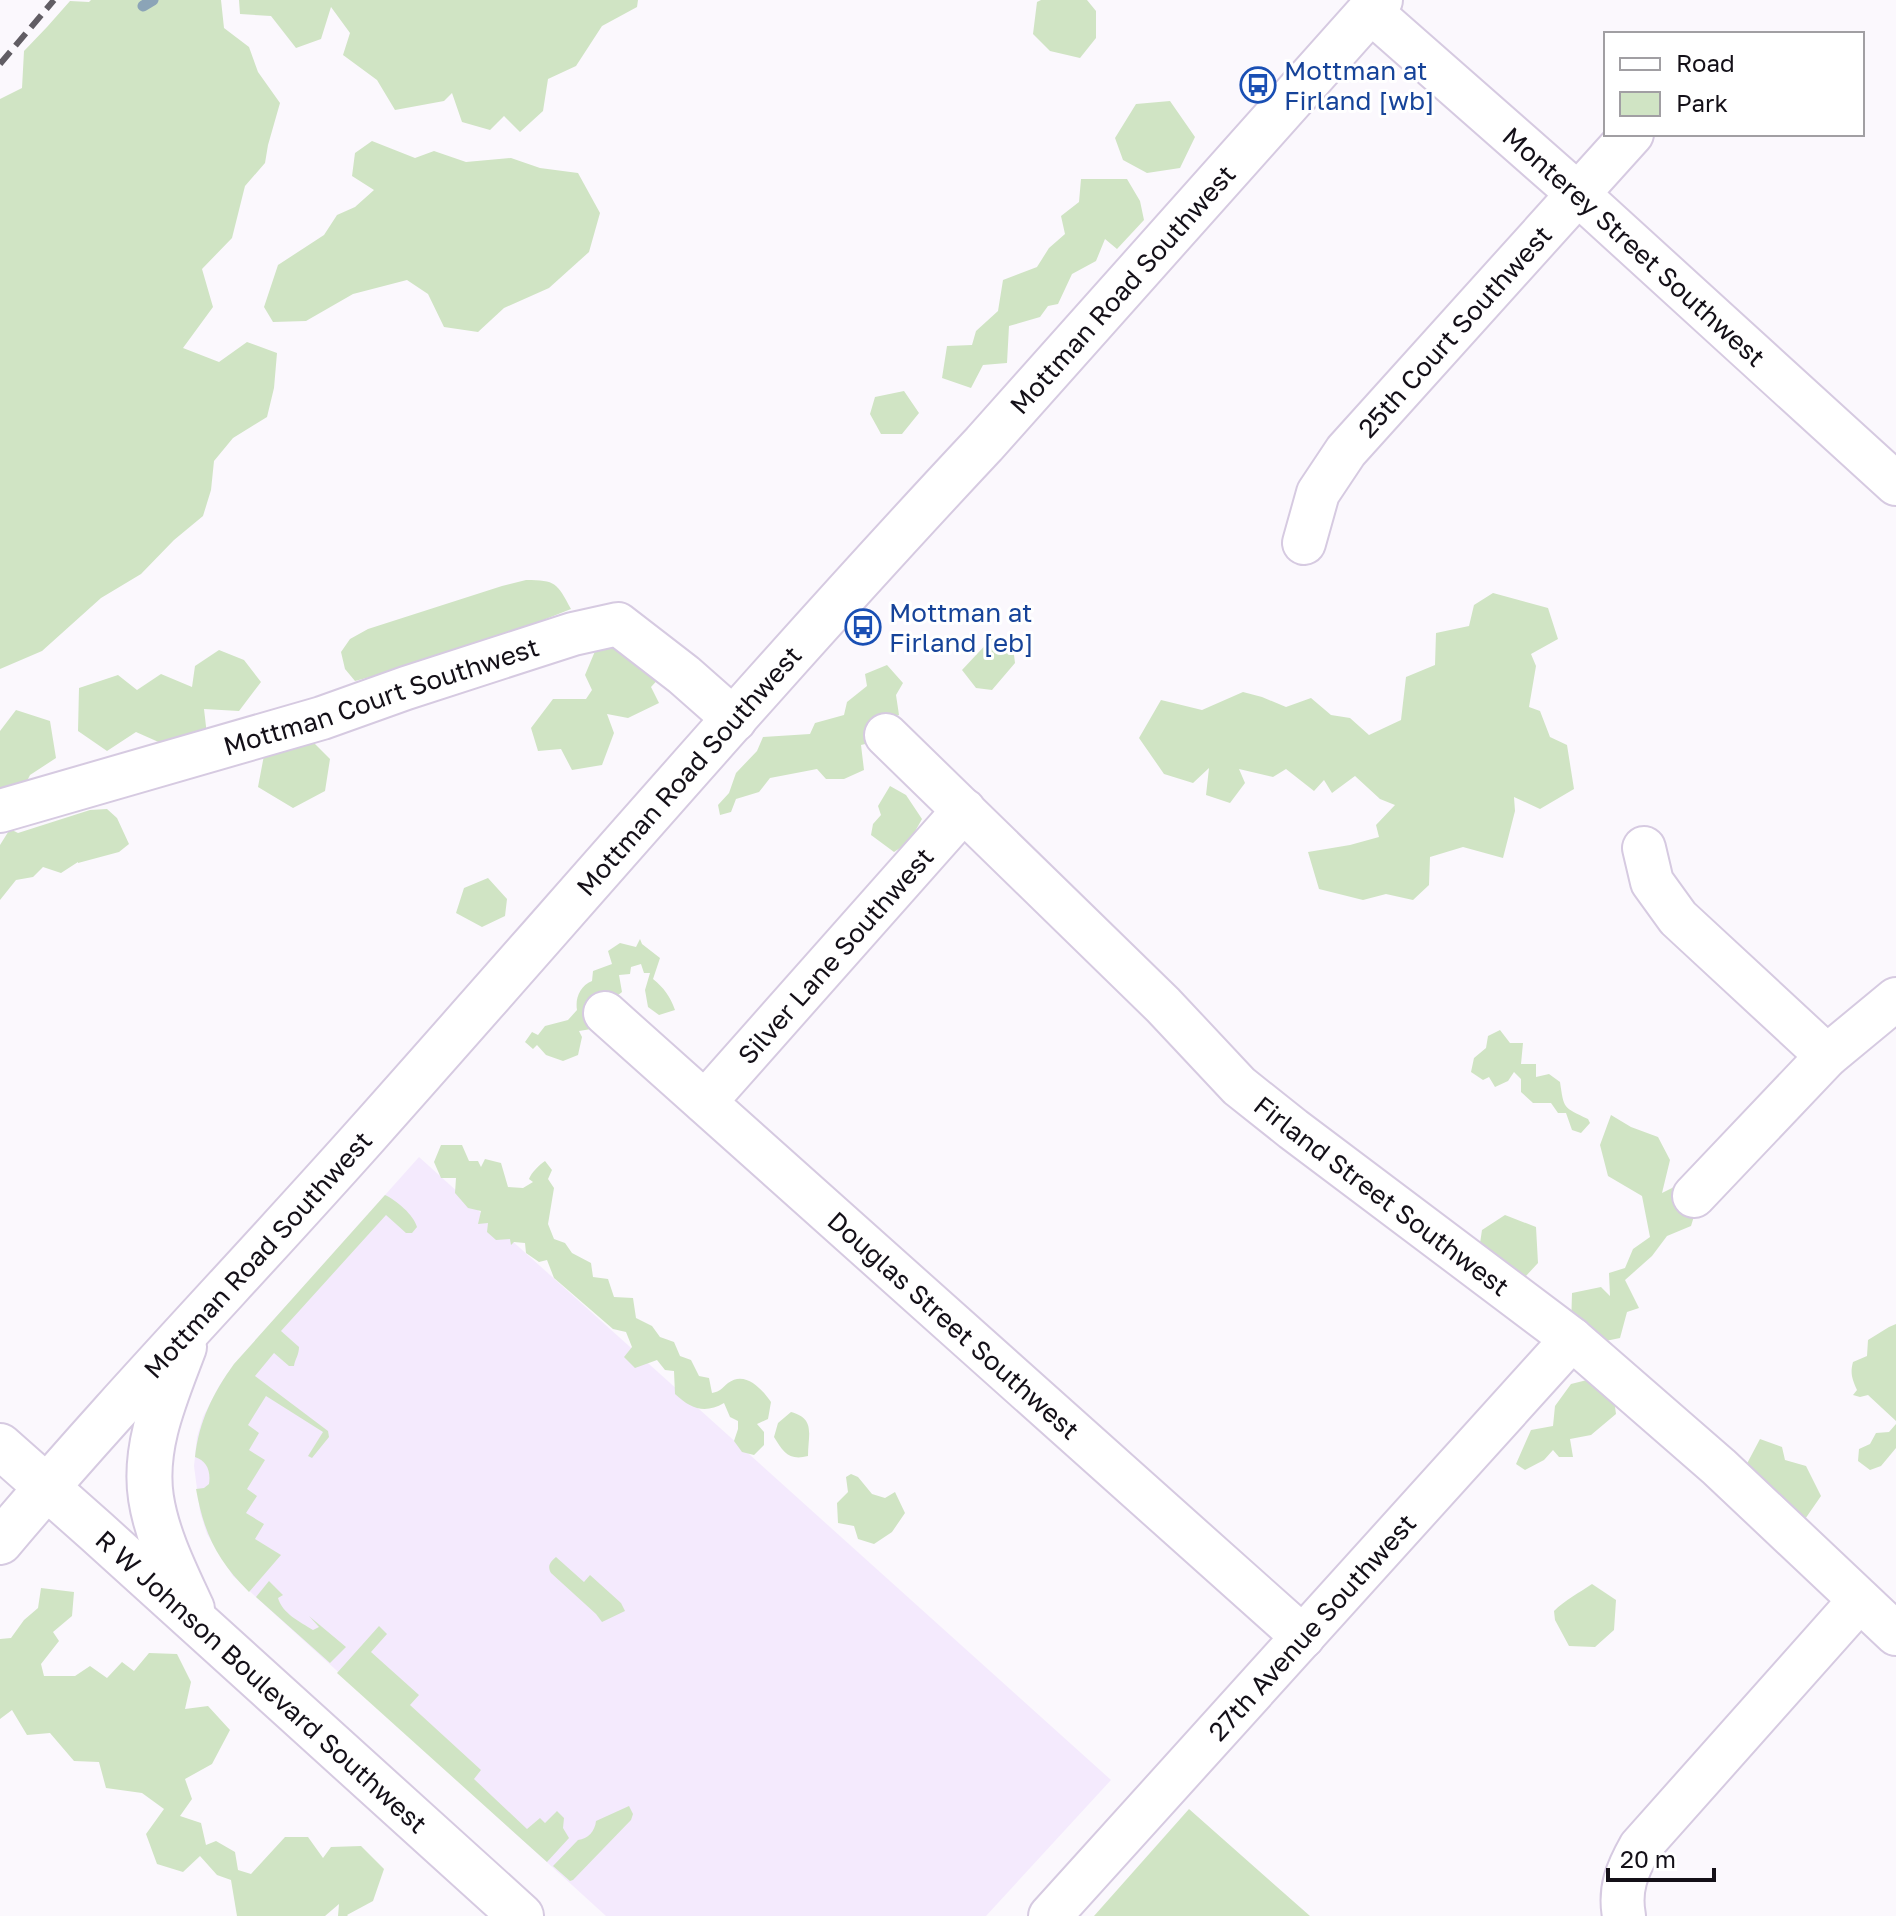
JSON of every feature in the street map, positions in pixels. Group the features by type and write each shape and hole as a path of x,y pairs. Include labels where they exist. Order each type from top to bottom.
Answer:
{"street":[{"name":"Monterey Street Southwest","path":"1375,6 1896,484"},
{"name":"Mottman Road Southwest","path":"0,1542 1375,6"},
{"name":"25th Court Southwest","path":"1304,543 1318,493 1346,451 1630,136"},
{"name":"Mottman Court Southwest","path":"0,811 322,718 573,634 618,624 673,665 735,720"},
{"name":"Firland Street Southwest","path":"886,735 1163,1005 1239,1086 1572,1339 1719,1467 1896,1634"},
{"name":"Silver Lane Southwest","path":"705,1102 964,810"},
{"path":"1644,848 1652,882 1678,918 1827,1056"},
{"path":"1694,1196 1827,1056 1896,999"},
{"name":"Douglas Street Southwest","path":"605,1013 1303,1637"},
{"path":"193,1324 155,1430 149,1482 161,1536 200,1625"},
{"name":"27th Avenue Southwest","path":"1050,1916 1572,1339"},
{"name":"R W Johnson Boulevard Southwest","path":"0,1446 521,1916"},
{"path":"1622,1908 1624,1882 1640,1847 1859,1601"}],"shaded area":[{"path":"419,1157 1111,1780 986,1916 606,1916 233,1576 207,1534 200,1512 194,1466 203,1417 234,1364"}],"green space":[{"path":"221,0 224,28 249,47 258,72 280,103 265,163 245,186 232,238 202,269 213,307 183,348 219,362 247,342 277,353 274,388 267,417 233,438 214,461 211,490 203,516 141,574 101,598 42,651 0,669 0,99 22,88 24,51 70,1"},
{"path":"239,0 638,0 637,7 602,26 576,66 548,79 543,111 520,132 504,116 490,130 462,122 452,93 444,101 395,110 377,80 343,55 350,33 331,7 321,39 296,48 271,16 240,14"},
{"path":"1087,0 1096,11 1096,38 1080,58 1050,51 1033,34 1037,2"},
{"path":"1170,101 1195,137 1180,168 1147,173 1123,160 1115,138 1136,104"},
{"path":"372,141 415,158 434,151 466,162 511,158 540,168 578,173 600,213 589,252 549,288 504,308 478,332 444,327 428,294 407,280 353,294 306,321 273,322 264,307 278,265 324,235 337,215 355,207 374,190 352,176 355,153"},
{"path":"1081,179 1127,179 1140,201 1144,220 1117,249 1105,239 1096,261 1072,274 1058,304 1048,306 1040,317 1009,326 1007,363 983,365 971,388 942,378 947,346 972,345 976,331 998,311 1003,280 1037,267 1049,248 1065,234 1061,216 1079,202"},
{"path":"904,391 919,413 902,434 881,434 870,414 875,397"},
{"path":"526,580 550,582 571,609 434,660 355,681 345,669 341,652 350,639 368,629"},
{"path":"1493,593 1548,608 1558,639 1531,654 1536,666 1529,707 1540,711 1550,737 1567,745 1574,789 1540,809 1514,797 1515,811 1503,858 1463,847 1430,857 1429,885 1413,900 1386,894 1363,900 1319,889 1308,852 1379,837 1376,825 1395,805 1380,799 1355,776 1332,793 1324,780 1314,791 1286,769 1273,777 1239,769 1245,783 1230,803 1206,795 1209,768 1193,783 1164,774 1139,738 1161,700 1202,710 1243,692 1286,707 1311,698 1331,715 1350,718 1369,735 1401,720 1406,677 1435,665 1436,633 1469,626 1474,605"},
{"path":"992,638 1013,647 1015,663 992,690 976,688 962,670"},
{"path":"598,644 644,654 663,674 651,687 659,703 628,718 607,714 614,733 602,765 572,770 561,749 538,751 531,728 553,699 586,699 592,690 585,675"},
{"path":"219,650 244,660 261,682 239,711 204,709 207,735 172,748 136,732 107,751 78,731 79,688 118,675 137,690 161,674 192,687 195,666"},
{"path":"887,665 903,683 896,695 899,715 885,721 878,741 861,745 864,770 844,779 826,779 817,769 770,778 759,792 736,799 731,812 720,815 718,805 729,793 736,773 757,751 763,737 810,734 815,723 844,715 847,702 867,686 865,674"},
{"path":"16,710 50,721 56,758 30,775 19,797 0,799 0,731"},
{"path":"310,739 330,759 325,791 293,808 258,787 265,750"},
{"path":"890,786 906,795 922,819 909,842 894,852 871,835 873,824 881,815 878,806"},
{"path":"107,809 117,818 129,844 119,852 78,862 61,873 43,867 33,877 16,880 0,900 0,845 10,829 18,833 90,810"},
{"path":"488,878 507,899 505,916 482,927 456,913 464,888"},
{"path":"640,939 660,958 653,979 666,993 675,1010 659,1015 648,1007 645,990 650,973 644,973 641,964 631,967 630,974 619,975 622,992 604,1009 591,1029 579,1031 582,1037 578,1055 563,1061 546,1055 537,1045 533,1049 525,1042 532,1032 538,1035 545,1026 568,1020 577,1010 581,989 592,981 593,971 612,964 608,951 620,943 636,947"},
{"path":"1500,1030 1510,1043 1523,1043 1521,1064 1536,1064 1536,1077 1549,1074 1560,1082 1566,1106 1590,1123 1581,1133 1572,1130 1566,1113 1558,1113 1551,1103 1533,1103 1521,1092 1521,1079 1514,1072 1508,1081 1495,1087 1489,1077 1483,1080 1471,1072 1474,1058 1486,1048 1488,1036"},
{"path":"1611,1115 1658,1137 1670,1160 1662,1193 1684,1182 1700,1197 1691,1226 1667,1236 1652,1256 1625,1280 1639,1308 1627,1312 1620,1338 1596,1343 1571,1328 1572,1293 1601,1287 1610,1296 1609,1273 1625,1268 1633,1249 1650,1237 1642,1196 1608,1176 1600,1145"},
{"path":"441,1145 462,1145 469,1161 478,1161 481,1167 485,1159 501,1163 508,1187 523,1188 533,1182 530,1177 545,1161 552,1170 548,1179 554,1188 548,1224 554,1239 565,1243 572,1253 591,1263 593,1277 608,1279 614,1297 633,1298 636,1318 652,1326 660,1337 674,1342 680,1356 691,1360 699,1376 709,1378 712,1393 741,1379 758,1387 771,1402 768,1419 757,1424 764,1432 764,1445 754,1455 742,1452 734,1441 738,1421 730,1417 724,1403 704,1409 687,1403 675,1394 674,1371 665,1370 657,1360 635,1368 624,1357 632,1347 626,1332 613,1329 554,1278 547,1260 539,1262 526,1253 525,1243 514,1242 511,1245 510,1239 496,1240 487,1232 488,1223 478,1224 481,1211 468,1208 455,1193 456,1178 441,1178 434,1162"},
{"path":"385,1195 404,1208 417,1227 412,1233 406,1233 386,1215 281,1331 299,1347 294,1366 289,1366 274,1353 255,1376 328,1431 329,1437 312,1458 308,1456 323,1432 266,1396 248,1425 259,1433 249,1450 265,1460 247,1489 257,1496 246,1513 264,1524 255,1539 281,1555 249,1592 220,1557 199,1505 196,1489 209,1484 209,1471 195,1457 204,1419 213,1397 234,1364"},
{"path":"1505,1215 1536,1227 1538,1263 1525,1277 1495,1269 1479,1250 1482,1230"},
{"path":"1896,1324 1896,1421 1868,1395 1853,1395 1857,1390 1852,1373 1853,1362 1867,1356 1868,1340"},
{"path":"1595,1378 1613,1392 1616,1414 1591,1435 1570,1439 1573,1457 1559,1457 1553,1450 1544,1460 1525,1470 1516,1464 1531,1430 1553,1426 1555,1406 1571,1384"},
{"path":"791,1412 804,1419 809,1428 808,1456 787,1454 774,1437 778,1423"},
{"path":"1896,1424 1896,1448 1881,1466 1870,1470 1858,1461 1859,1449 1870,1444 1876,1433 1889,1432"},
{"path":"1760,1439 1782,1447 1785,1460 1806,1466 1821,1496 1803,1522 1742,1473"},
{"path":"851,1474 858,1477 872,1494 885,1498 895,1492 905,1513 892,1532 874,1544 858,1539 854,1526 838,1523 837,1503 848,1492 846,1477"},
{"path":"556,1557 584,1582 590,1575 621,1603 625,1611 602,1622 551,1573 550,1564"},
{"path":"269,1581 283,1595 278,1598 287,1613 313,1630 319,1627 309,1616 346,1647 330,1663 256,1597"},
{"path":"1592,1584 1616,1600 1614,1630 1595,1647 1569,1646 1555,1620 1554,1611"},
{"path":"41,1588 74,1592 72,1616 53,1632 59,1641 41,1664 44,1676 75,1676 90,1666 107,1678 122,1662 134,1671 149,1653 177,1654 191,1682 185,1709 208,1706 230,1730 212,1764 185,1779 192,1799 180,1816 201,1823 206,1845 216,1841 235,1852 238,1870 251,1874 285,1837 308,1837 323,1858 331,1847 361,1846 384,1869 373,1901 348,1916 338,1916 339,1904 325,1916 237,1916 231,1880 217,1875 200,1856 183,1872 157,1864 146,1834 164,1809 142,1793 106,1788 99,1762 74,1761 50,1733 27,1735 12,1710 0,1719 0,1639 11,1638 38,1608"},
{"path":"379,1626 387,1634 371,1652 419,1695 410,1705 481,1770 474,1779 527,1829 540,1818 545,1823 557,1811 564,1818 563,1828 569,1838 547,1862 337,1673"},
{"path":"629,1806 633,1814 631,1820 573,1880 570,1881 553,1866 578,1840 590,1834 596,1821"},
{"path":"1189,1809 1310,1916 1094,1916"}],"waterway":[{"path":"143,6 153,0"}],"railway":[{"path":"0,64 54,0"}],"place":[{"name":"Mottman at Firland [wb]","path":"1258,85"},
{"name":"Mottman at Firland [eb]","path":"863,627"}]}
